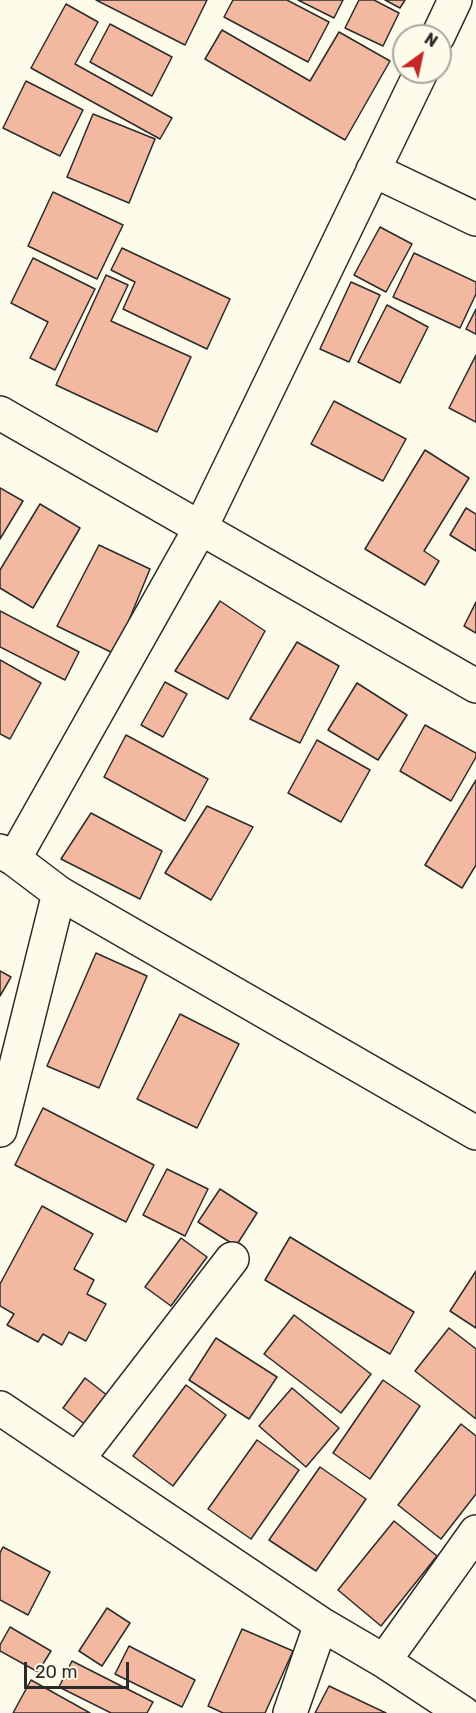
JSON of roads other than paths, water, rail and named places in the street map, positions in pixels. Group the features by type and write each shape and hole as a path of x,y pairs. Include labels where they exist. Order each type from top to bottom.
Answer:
{"street":[{"path":"444,24 455,0"},
{"path":"415,84 201,528 7,855 59,893 476,1133"},
{"path":"374,170 476,219"},
{"path":"0,413 476,686"},
{"path":"0,1130 59,893"},
{"path":"77,1460 232,1259"},
{"path":"0,1408 321,1624 384,1661 463,1713"},
{"path":"384,1661 476,1532"},
{"path":"290,1713 321,1624"}]}
